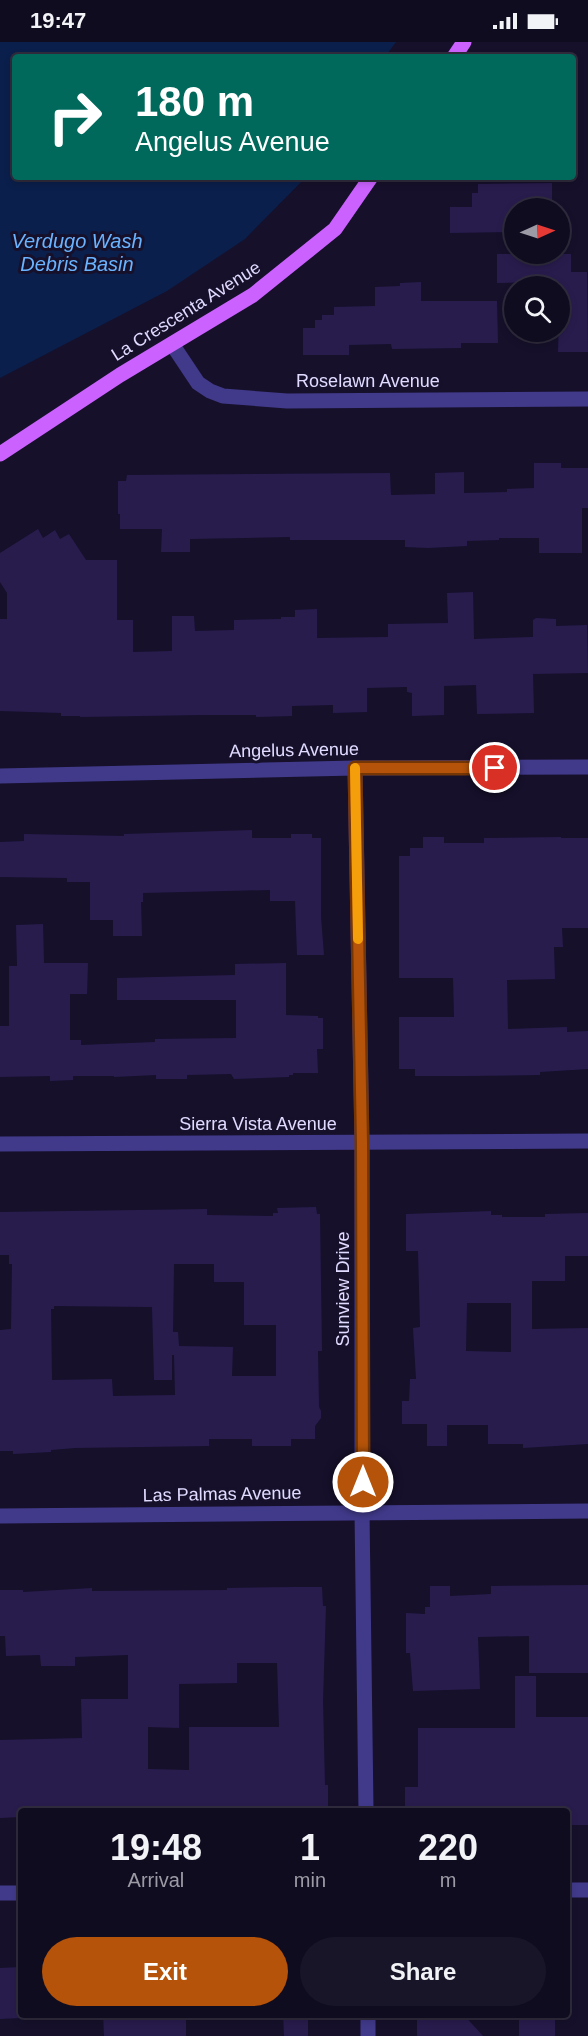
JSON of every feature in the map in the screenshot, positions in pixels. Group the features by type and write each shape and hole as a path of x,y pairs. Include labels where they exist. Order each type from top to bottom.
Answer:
{"main road":[{"name":"La Crescenta Avenue","path":"0,454 253,295 335,229 369,180"}],"street":[{"name":"Roselawn Avenue","path":"172,344 198,382 210,391 223,396 287,401 588,399"},
{"name":"Angelus Avenue","path":"0,776 355,768 588,767"},
{"name":"Sunview Drive","path":"355,768 362,1143 362,1512 366,1808"},
{"name":"Sierra Vista Avenue","path":"0,1144 588,1141"},
{"name":"Las Palmas Avenue","path":"0,1516 588,1510"},
{"path":"570,1890 588,1890"},
{"path":"0,1893 18,1893"},
{"path":"368,2018 368,2036"}],"water":[{"name":"Verdugo Wash Debris Basin","path":"0,42 396,42 387,54 12,54 12,180 303,180 245,239 167,291 0,378"}],"building":[{"path":"552,183 552,198 504,198 504,232 450,233 450,207 472,207 472,193 478,193 478,184"},
{"path":"497,254 504,254 504,264 570,264 571,254 571,272 587,272 588,352 558,352 558,342 570,342 570,276 504,276 504,283 497,283"},
{"path":"421,282 421,301 497,301 498,343 461,343 461,348 392,349 391,344 349,345 349,355 303,355 303,328 315,328 315,320 322,320 322,315 334,315 334,307 375,306 375,287"},
{"path":"534,463 561,463 561,468 588,468 588,508 582,508 582,553 539,553 539,538 499,538 499,540 467,541 467,546 428,548 405,547 405,540 290,540 290,537 190,539 190,552 161,552 162,529 120,529 118,481 126,481 127,475 390,473 391,495 435,494 435,473 464,472 464,493 507,492 507,489 534,488"},
{"path":"38,529 43,538 55,530 60,539 69,534 86,560 117,560 117,620 133,620 133,652 172,651 172,616 194,616 195,631 234,630 234,620 281,619 281,617 295,617 295,610 317,609 317,638 388,637 388,624 448,623 447,593 473,592 474,639 533,637 533,620 536,618 556,619 556,626 587,625 588,673 533,674 534,713 477,714 476,685 444,686 444,715 412,716 412,693 407,692 407,687 367,688 367,712 333,713 333,705 292,706 292,716 256,717 256,715 201,715 80,717 61,716 61,713 0,711 0,619 7,619 7,593 0,582 0,553"},
{"path":"252,830 252,838 291,838 291,834 312,834 312,838 321,838 321,917 324,955 297,955 295,901 270,901 270,890 143,893 142,936 113,936 113,920 90,920 90,882 67,882 67,878 0,877 0,842 24,841 24,834 124,836 124,834"},
{"path":"423,837 444,837 444,843 484,843 484,838 588,838 588,928 562,928 563,947 554,947 555,979 507,980 508,1029 567,1027 567,1032 588,1031 588,1069 540,1072 540,1075 415,1076 415,1069 399,1069 399,1017 454,1017 453,978 399,978 399,856 410,856 410,848 423,848"},
{"path":"43,924 44,963 88,963 87,994 70,994 70,1040 81,1040 81,1045 155,1042 155,1039 236,1038 236,1000 117,1000 117,978 235,975 235,964 286,963 286,1015 323,1018 323,1049 317,1049 318,1073 293,1073 289,1077 234,1079 231,1074 187,1075 187,1079 156,1079 156,1075 73,1076 73,1080 50,1081 50,1076 0,1077 0,1026 9,1026 9,966 17,966 16,925"},
{"path":"316,1207 317,1214 320,1214 322,1351 318,1351 321,1418 315,1426 315,1439 291,1439 291,1446 252,1446 252,1439 209,1439 209,1446 75,1448 13,1454 13,1451 0,1451 0,1330 11,1329 12,1264 9,1264 9,1255 0,1255 0,1212 207,1209 207,1215 273,1216 273,1213 278,1213 277,1208","holes":["174,1264 214,1264 214,1282 244,1282 244,1325 276,1325 276,1376 232,1376 233,1347 179,1346 178,1332 173,1332","54,1306 152,1307 154,1380 172,1380 172,1355 174,1355 175,1395 113,1396 112,1379 52,1380 51,1309 54,1309"]},
{"path":"491,1211 491,1215 502,1215 502,1217 545,1217 545,1214 588,1213 588,1256 565,1256 565,1281 532,1281 532,1329 588,1328 588,1444 523,1448 523,1444 488,1444 488,1425 447,1425 447,1446 427,1446 427,1424 402,1424 402,1401 409,1401 410,1379 416,1379 413,1328 420,1327 418,1251 406,1251 406,1214","holes":["467,1303 511,1303 511,1352 466,1351"]},
{"path":"588,1585 588,1673 529,1673 529,1636 478,1637 480,1689 413,1691 410,1653 406,1653 406,1613 425,1614 425,1607 430,1607 430,1586 450,1586 450,1596 491,1594 491,1586"},
{"path":"322,1587 323,1606 326,1606 323,1701 325,1785 328,1785 328,1808 18,1808 18,1817 0,1818 0,1740 82,1738 81,1699 128,1699 128,1655 75,1657 75,1666 41,1666 40,1655 6,1656 5,1636 0,1636 0,1590 23,1590 23,1592 92,1588 92,1591 227,1590 227,1588","holes":["237,1663 277,1663 279,1727 189,1727 189,1770 148,1769 148,1727 179,1728 179,1684 237,1683"]},
{"path":"515,1676 536,1676 536,1717 588,1717 588,1825 570,1825 570,1808 405,1808 405,1787 418,1787 418,1728 515,1728"},
{"path":"18,1967 18,2018 21,2018 0,2019 0,1968"},
{"path":"103,2018 186,2018 186,2036 104,2036"},
{"path":"283,2018 308,2018 308,2036 284,2036"},
{"path":"417,2018 467,2018 483,2036 417,2036"},
{"path":"519,2018 555,2018 555,2036 519,2036"}],"slow traffic":[{"path":"355,768 358,939"}],"route":[{"path":"363,1482 362,1143 355,768 495,768"}]}
